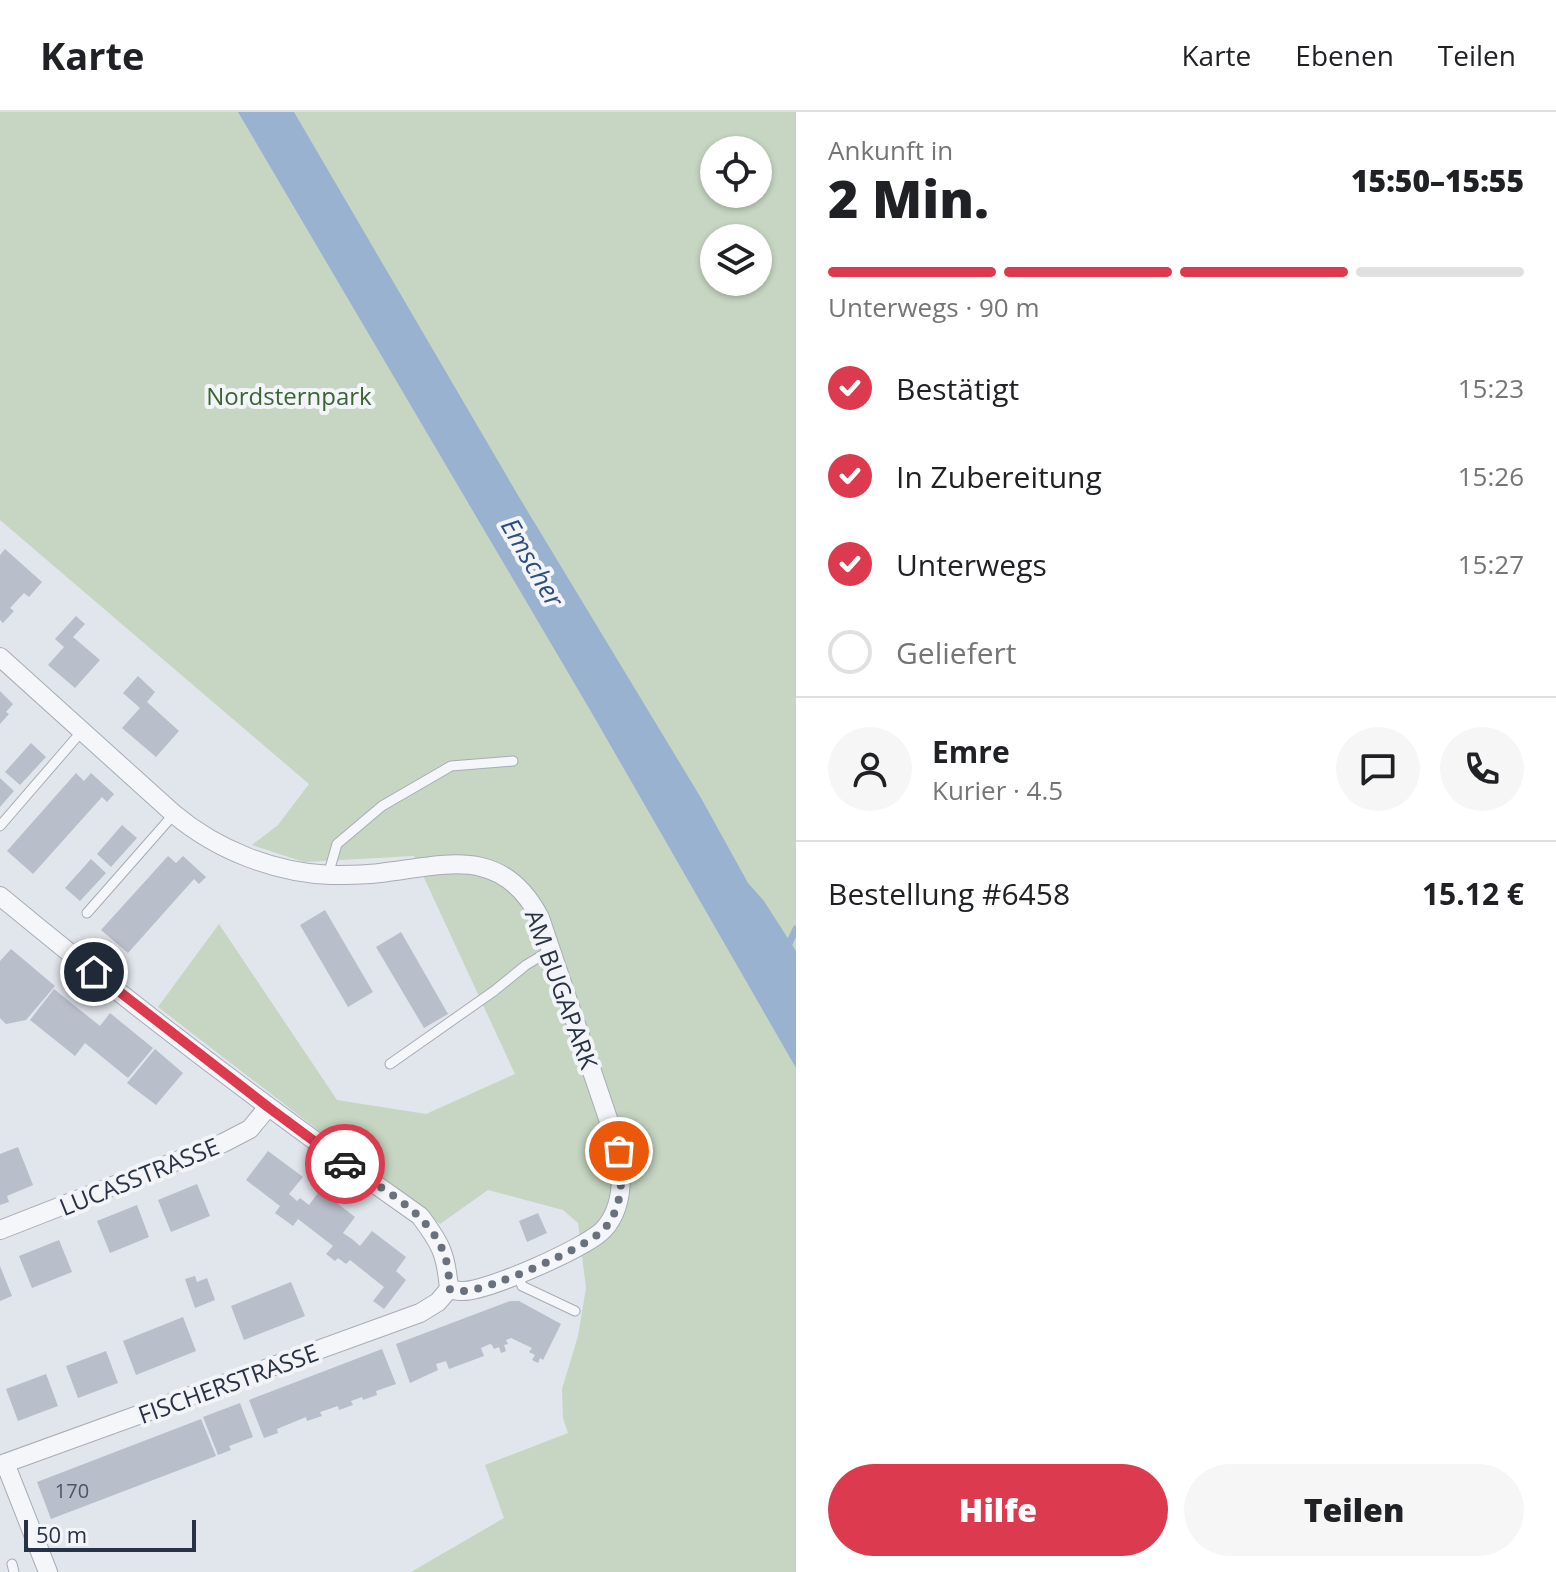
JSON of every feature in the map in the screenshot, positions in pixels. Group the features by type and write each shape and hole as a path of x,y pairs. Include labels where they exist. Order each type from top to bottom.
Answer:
{"street":[{"name":"AM BUGAPARK","path":"0,657 174,814 228,849 292,870 328,875 381,873 451,863 477,866 519,886 528,897 540,918 619,1151 621,1187 612,1217 604,1230 591,1240 519,1276 463,1292 449,1289"},
{"path":"0,896 268,1107 420,1216 437,1238 447,1263 449,1289"},
{"name":"LUCASSTRASSE","path":"0,1230 223,1143 250,1129 268,1107"},
{"name":"FISCHERSTRASSE","path":"2,1464 420,1313 438,1302 449,1289"},
{"path":"2,1464 48,1572"}],"lane":[{"path":"0,826 82,731"},
{"path":"328,875 337,844 382,806 451,766 513,761"},
{"path":"87,913 174,814"},
{"path":"390,1064 551,950"},
{"path":"519,1276 522,1286 575,1311"}],"green space":[{"name":"Nordsternpark","path":"0,112 796,112 796,1572 411,1572 504,1518 485,1465 568,1433 563,1418 562,1389 578,1336 586,1288 578,1223 563,1210 488,1190 440,1224 158,1007 219,924 337,1100 426,1114 515,1074 414,856 304,862 252,845 278,825 309,784 0,520"}],"water":[{"name":"Emscher","path":"238,112 294,112 519,497 701,798 748,883 764,901 796,951 796,1068 593,715"}],"building":[{"path":"5,549 42,582 29,597 24,593 10,608 14,611 3,623 0,620 0,555"},
{"path":"76,616 85,624 73,637 100,660 75,688 48,665 64,647 55,639"},
{"path":"138,676 155,692 147,702 179,731 156,757 122,728 140,708 123,693"},
{"path":"0,691 13,704 0,724"},
{"path":"31,743 46,757 20,785 5,772"},
{"path":"76,773 84,781 91,773 114,794 107,802 102,797 33,874 7,851"},
{"path":"0,778 14,791 0,807"},
{"path":"122,825 137,838 111,867 97,854"},
{"path":"168,856 176,863 183,856 206,877 199,884 194,879 128,953 101,930"},
{"path":"91,859 106,873 80,901 65,888"},
{"path":"325,910 373,992 348,1007 300,925"},
{"path":"401,932 448,1014 424,1028 376,947"},
{"path":"11,949 55,986 26,1020 6,1024 0,1018 0,961"},
{"path":"54,989 100,1026 110,1013 153,1048 128,1078 85,1043 75,1056 30,1020"},
{"path":"155,1049 183,1073 156,1105 127,1083"},
{"path":"18,1147 33,1185 7,1196 9,1202 0,1205 0,1154"},
{"path":"268,1151 303,1177 289,1194 297,1201 300,1198 309,1205 320,1190 355,1217 343,1233 360,1246 372,1231 406,1257 396,1271 406,1280 384,1309 373,1301 384,1287 350,1260 346,1264 338,1258 335,1261 326,1254 333,1246 298,1219 293,1226 275,1213 280,1206 246,1180"},
{"path":"197,1184 210,1216 171,1232 158,1200"},
{"path":"137,1205 149,1237 110,1253 97,1221"},
{"path":"538,1213 547,1233 527,1242 519,1221"},
{"path":"59,1240 72,1272 32,1288 19,1256"},
{"path":"0,1266 12,1296 0,1301"},
{"path":"195,1276 197,1282 207,1278 215,1300 195,1308 185,1279"},
{"path":"291,1282 305,1316 244,1340 231,1306"},
{"path":"510,1301 519,1301 561,1324 543,1360 540,1358 538,1363 532,1360 535,1355 529,1352 532,1348 511,1338 504,1345 506,1351 501,1353 499,1347 494,1349 490,1344 481,1348 484,1356 449,1369 446,1361 436,1364 438,1370 410,1383 396,1344"},
{"path":"183,1317 196,1351 136,1375 123,1341"},
{"path":"382,1349 396,1384 376,1391 377,1395 351,1401 353,1405 320,1412 322,1416 307,1421 306,1417 264,1438 249,1400"},
{"path":"106,1351 118,1383 78,1398 66,1366"},
{"path":"46,1374 58,1406 18,1421 6,1389"},
{"path":"240,1403 253,1437 229,1446 231,1450 218,1455 203,1417"},
{"path":"201,1419 216,1456 51,1519 37,1482"}],"waterway":[{"path":"787,948 796,929"}],"way so far":[{"path":"345,1164 420,1216 437,1238 447,1263 449,1289 463,1292 519,1276 591,1240 604,1230 618,1202 621,1187 619,1151"}],"route":[{"path":"94,972 345,1164"}]}
